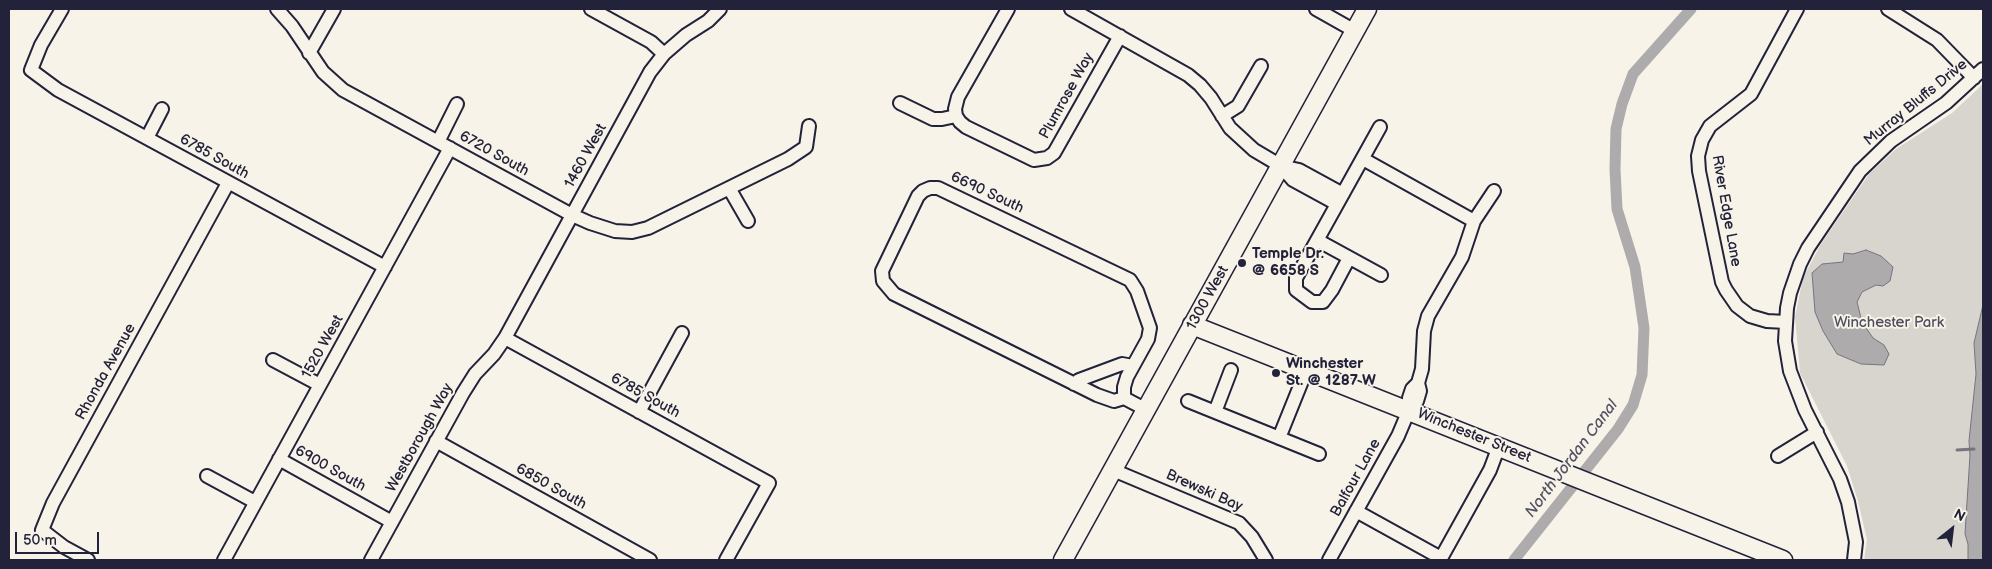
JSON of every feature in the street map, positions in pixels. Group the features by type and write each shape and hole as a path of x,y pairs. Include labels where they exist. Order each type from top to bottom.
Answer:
{"main road":[{"name":"1300 West","path":"1063,560 1367,9"},
{"name":"Winchester Street","path":"1192,325 1783,560"}],"street":[{"name":"6785 South","path":"62,9 42,45 31,70 58,90 385,267"},
{"name":"6720 South","path":"277,9 292,26 323,72 343,90 572,215 602,228 615,231 632,232 648,228 788,159 806,147 808,126"},
{"path":"309,53 334,9"},
{"path":"591,9 651,42 664,54"},
{"name":"1460 West","path":"505,338 650,72 664,54 686,35 708,21 720,9"},
{"path":"900,103 933,119 942,120 956,116 955,109 958,98 1008,9"},
{"path":"1070,9 1188,74 1200,85 1240,139 1281,166 1299,170 1340,199"},
{"path":"1316,9 1355,31"},
{"name":"River Edge Lane","path":"1786,322 1767,321 1750,316 1737,306 1726,290 1722,282 1699,171 1698,156 1702,140 1710,126 1751,94 1797,9"},
{"path":"1888,9 1937,40 1979,74"},
{"name":"Plumrose Way","path":"956,116 966,127 1009,149 1034,160 1047,158 1054,153 1120,36"},
{"path":"1222,116 1238,106 1261,66"},
{"name":"Murray Bluffs Drive","path":"1854,560 1856,542 1848,502 1840,479 1802,403 1790,371 1787,357 1786,322 1790,293 1808,248 1860,171 1891,141 1946,102 1979,74"},
{"path":"438,142 457,104"},
{"path":"147,138 162,109"},
{"path":"1349,258 1332,290 1323,302 1317,303 1306,299 1298,293 1295,287 1296,278 1380,128"},
{"name":"1520 West","path":"224,560 450,148"},
{"path":"1363,159 1474,220"},
{"name":"Rhonda Avenue","path":"88,560 64,547 42,530 53,503 228,183"},
{"path":"729,188 748,221"},
{"name":"6690 South","path":"1124,398 1124,387 1148,339 1150,328 1137,291 1130,280 938,188 922,191 882,271 883,281 894,294 1074,384 1114,401 1124,398 1146,410"},
{"name":"Balfour Lane","path":"1329,560 1398,436 1409,410 1409,398 1412,389 1418,383 1422,369 1424,331 1428,316 1462,257 1474,220 1494,190"},
{"path":"1317,240 1381,275"},
{"path":"639,412 682,333"},
{"name":"6785 South","path":"505,338 769,483 726,560"},
{"name":"Westborough Way","path":"376,558 392,522 470,381 505,338"},
{"path":"273,360 320,385"},
{"path":"1074,384 1079,380 1122,364 1133,366"},
{"path":"1215,412 1231,370"},
{"path":"1279,438 1306,371"},
{"path":"1188,402 1319,454"},
{"path":"1778,456 1817,432"},
{"name":"6850 South","path":"436,441 650,560"},
{"path":"1356,511 1440,559 1490,470 1499,446"},
{"name":"6900 South","path":"279,459 392,522"},
{"name":"Brewski Bay","path":"1113,470 1240,523 1252,537 1266,560"},
{"path":"207,476 255,502"}],"green space":[{"name":"Winchester Park","path":"1983,84 1983,387 1980,560 1864,560 1867,540 1847,466 1800,373 1795,317 1803,278 1821,244 1869,174 1896,149 1952,113"}],"shaded area":[{"path":"1866,250 1881,256 1893,267 1890,281 1883,286 1876,285 1862,292 1857,302 1862,322 1873,338 1884,345 1889,354 1884,365 1861,364 1837,354 1823,331 1815,312 1812,273 1822,264 1843,262 1844,253 1853,254"},
{"path":"1983,305 1983,560 1968,560 1968,544 1965,534 1970,455 1969,441 1976,374 1974,343"}],"waterway":[{"name":"North Jordan Canal","path":"1514,560 1618,429 1633,405 1642,375 1644,328 1635,267 1617,209 1616,129 1622,104 1633,74 1691,9"},
{"path":"1957,450 1974,449"}],"place":[{"name":"Temple Dr. @ 6658 S","path":"1242,263"},
{"name":"Winchester St. @ 1287 W","path":"1276,373"}]}
